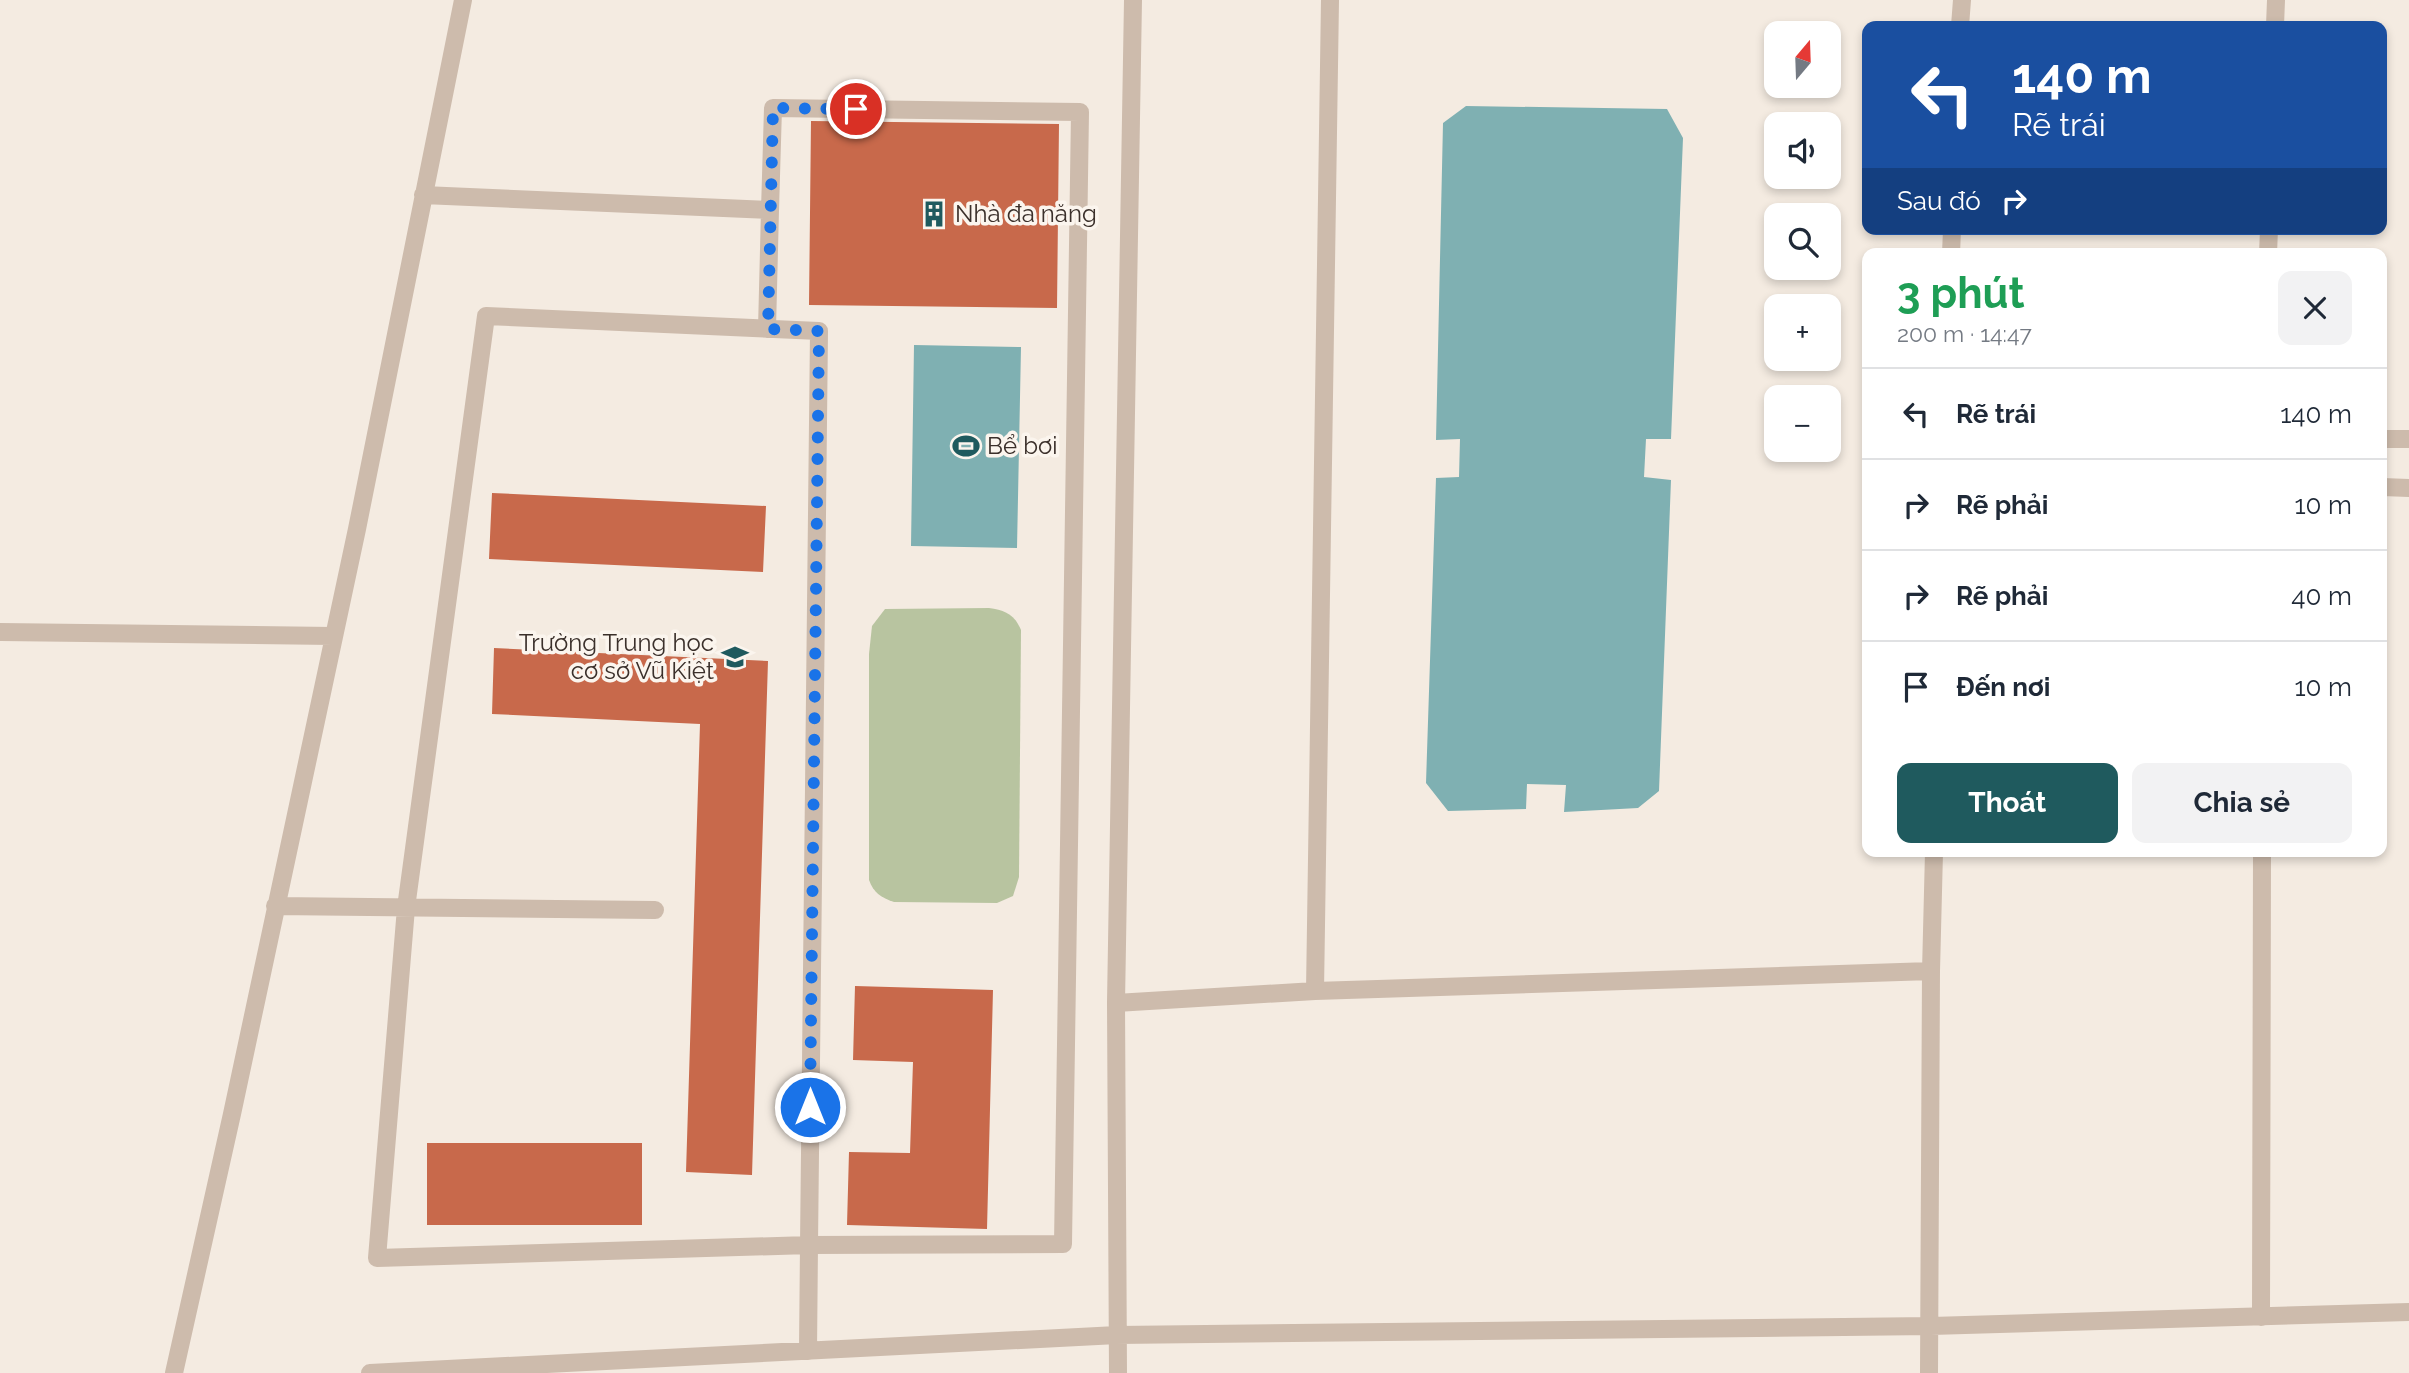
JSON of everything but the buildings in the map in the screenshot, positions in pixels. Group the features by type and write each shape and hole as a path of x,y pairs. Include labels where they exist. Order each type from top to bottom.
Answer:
{"street":[{"path":"174,1373 360,516 463,0"},
{"path":"1118,1373 1116,1003 1133,0"},
{"path":"1315,991 1330,0"},
{"path":"1961,21 1962,0"},
{"path":"2275,21 2276,0"},
{"path":"768,329 773,108 1080,112 1063,1244 809,1245 377,1258 406,908 486,316 768,329 819,331 809,1245 808,1351"},
{"path":"424,195 770,210"},
{"path":"2387,439 2409,439"},
{"path":"2387,487 2409,488"},
{"path":"0,632 333,636"},
{"path":"1929,1373 1934,857"},
{"path":"2260,1317 2262,857"},
{"path":"275,906 655,909"},
{"path":"1116,1003 1315,991 1931,971"},
{"path":"370,1373 1117,1335 1931,1326 2409,1312"}],"green space":[{"path":"989,608 1009,614 1021,630 1019,877 1013,896 997,903 894,902 878,894 869,880 869,654 872,626 885,609"}],"water":[{"path":"1466,106 1667,109 1683,138 1671,439 1646,439 1644,477 1671,480 1659,791 1638,808 1564,812 1566,785 1527,784 1526,809 1448,811 1426,783 1436,478 1459,477 1460,439 1436,440 1443,123"},
{"name":"Bể bơi","path":"914,345 1021,347 1017,548 911,546"}],"place":[{"name":"Nhà đa năng","path":"934,214"},
{"name":"Bể bơi","path":"966,446"},
{"name":"Trường Trung học cơ sở Vũ Kiệt","path":"735,657"}],"route":[{"path":"810,1107 819,331 768,329 773,108 856,109"}]}
